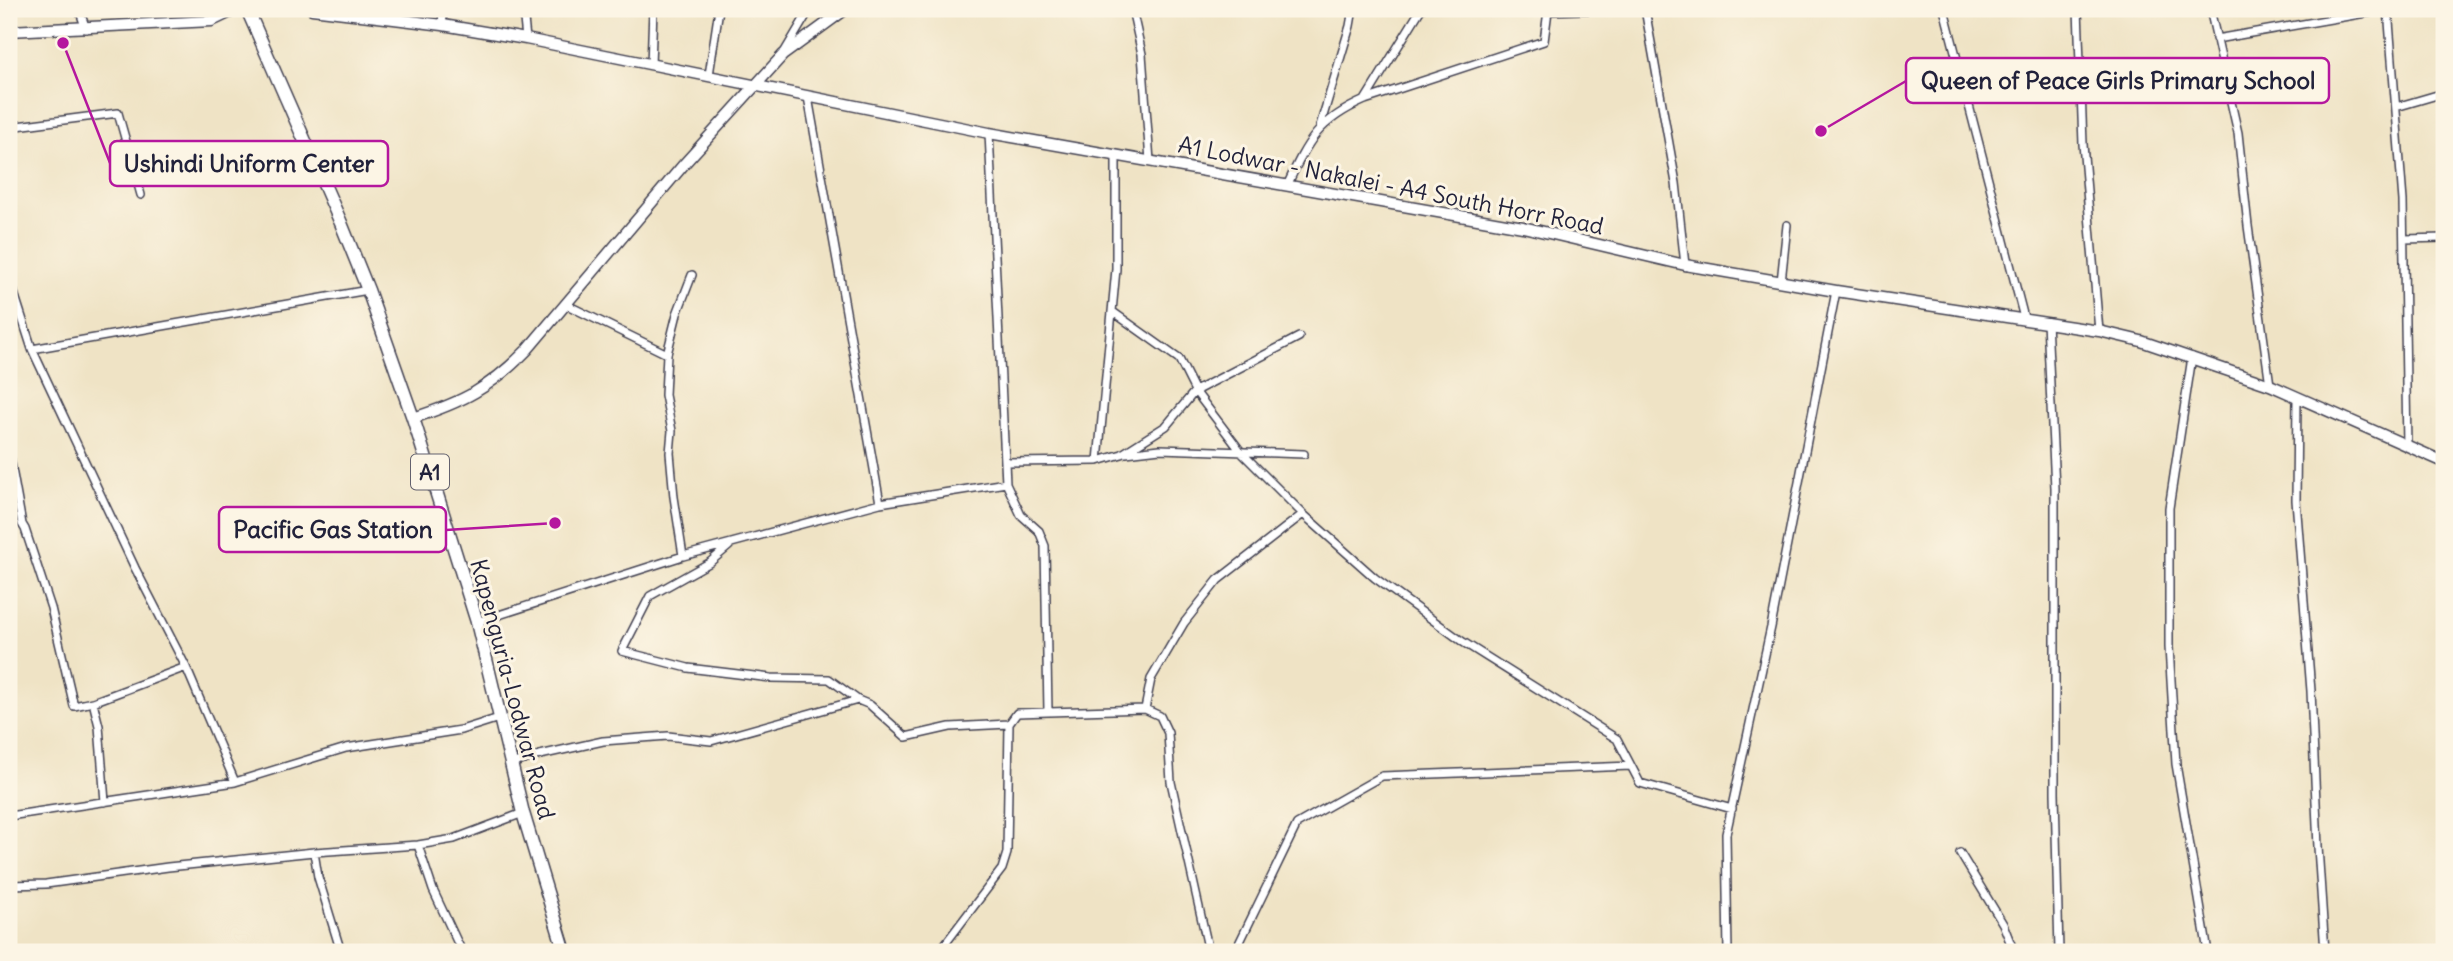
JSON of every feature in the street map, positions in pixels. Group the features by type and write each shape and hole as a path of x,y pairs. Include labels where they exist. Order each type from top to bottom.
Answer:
{"highway":[{"name":"Kapenguria-Lodwar Road","path":"247,9 336,210 368,290 413,418 477,622 523,813 567,952"}],"main road":[{"path":"9,31 212,21 237,9"},
{"name":"A1 Lodwar - Nakalei - A4 South Horr Road","path":"312,9 352,11 526,39 989,133 1522,228 1685,265 2099,331 2192,357 2270,384 2444,462"},
{"path":"413,418 473,394 503,375 685,163 783,55 846,9"}],"street":[{"path":"79,9 86,29"},
{"path":"442,9 443,25"},
{"path":"523,9 526,39"},
{"path":"651,65 653,9"},
{"path":"709,75 719,9"},
{"path":"783,55 810,9"},
{"path":"1132,9 1142,54 1150,162"},
{"path":"1287,186 1320,126 1353,9"},
{"path":"1365,100 1421,9"},
{"path":"1320,126 1344,109 1365,100 1544,41 1548,12 1618,9"},
{"path":"1645,9 1676,183 1685,265"},
{"path":"1944,9 2024,318"},
{"path":"2078,9 2083,145 2099,331"},
{"path":"2210,9 2238,133 2270,384"},
{"path":"2216,39 2389,9 2403,201 2407,447"},
{"path":"2396,107 2444,93"},
{"path":"808,97 880,503"},
{"path":"9,127 118,113 141,195"},
{"path":"989,133 1006,483 1021,515 1039,531 1045,546 1048,712"},
{"path":"1098,461 1116,269 1116,155"},
{"path":"1782,282 1787,225"},
{"path":"2404,239 2444,238"},
{"path":"683,556 670,453 672,431 665,396 667,354 677,314 692,275"},
{"path":"9,277 32,349 135,568 186,667 235,782"},
{"path":"32,349 368,290"},
{"path":"1728,952 1726,834 1771,627 1836,291"},
{"path":"565,304 667,354"},
{"path":"1113,312 1179,359 1195,391 1242,453 1303,514 1375,578 1463,642 1617,739 1640,783 1732,809"},
{"path":"9,316 19,315"},
{"path":"2047,322 2055,488 2055,793 2059,952"},
{"path":"1122,454 1166,426 1195,391 1299,337"},
{"path":"2192,357 2169,508 2169,648 2176,764 2208,952"},
{"path":"2297,398 2296,500 2311,691 2325,952"},
{"path":"1005,462 1098,461 1122,454 1160,449 1304,454"},
{"path":"9,452 22,524 51,608 74,706 93,702 186,667"},
{"path":"477,622 683,556 880,503 1006,483"},
{"path":"1145,709 1151,679 1184,623 1218,580 1303,514"},
{"path":"733,542 709,563 650,596 622,651 688,668 771,678 829,680 870,705 906,737 950,727 1009,724"},
{"path":"511,764 603,741 667,736 710,741 858,700"},
{"path":"93,702 99,726 105,802"},
{"path":"939,952 1002,869 1007,853 1009,724 1017,713 1145,709 1160,716 1168,733 1171,782 1209,952"},
{"path":"9,816 235,782 346,748 461,730 499,718"},
{"path":"1235,952 1297,824 1381,776 1631,766"},
{"path":"9,885 46,884 167,867 314,852 418,845 454,839 523,813"},
{"path":"418,845 433,890 462,952"},
{"path":"314,852 318,877 341,952"},
{"path":"1960,853 2003,924 2014,952"},
{"path":"797,952 816,949 828,952"}],"place":[{"name":"Ushindi Uniform Center","path":"63,43"},
{"name":"Queen of Peace Girls Primary School","path":"1821,131"},
{"name":"Pacific Gas Station","path":"555,523"}]}
